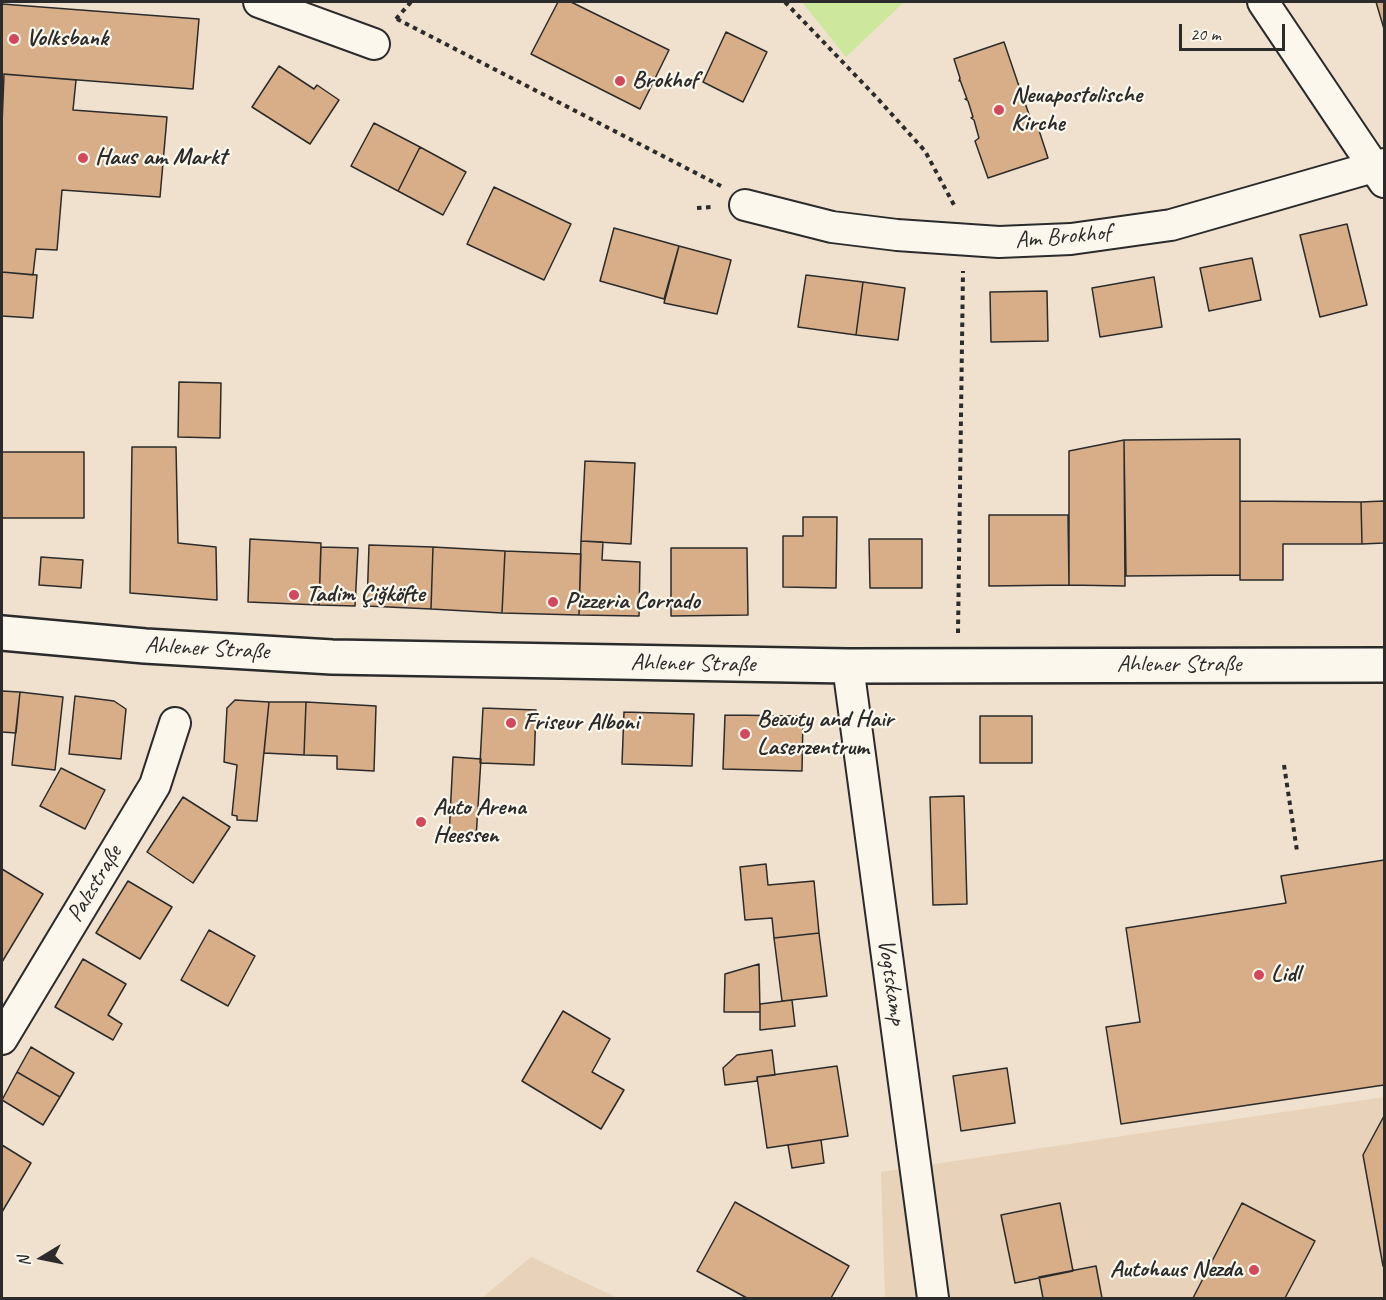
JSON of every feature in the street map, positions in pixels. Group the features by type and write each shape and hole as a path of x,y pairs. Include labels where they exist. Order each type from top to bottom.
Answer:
{"main road":[{"name":"Ahlener Straße","path":"2,633 145,646 332,657 848,666 1384,665"}],"street":[{"path":"259,2 374,44"},
{"path":"1263,2 1382,171"},
{"name":"Am Brokhof","path":"745,205 832,227 897,235 999,242 1071,239 1171,225 1382,171"},
{"name":"Vogtskamp","path":"848,666 933,1299"},
{"name":"Palzstraße","path":"2,1039 155,785 175,723"}],"path":[{"path":"785,2 925,151 956,210 963,240 958,666"},
{"path":"396,18 690,168 720,185 745,205"},
{"path":"1284,765 1297,851"}],"shaded area":[{"path":"1384,1097 1384,1298 885,1298 881,1172"},
{"path":"531,1257 618,1298 482,1298"}],"green space":[{"path":"802,2 904,2 846,57"}],"building":[{"name":"Brokhof","path":"558,2 571,2 669,50 640,109 531,54"},
{"path":"1376,2 1384,2 1384,29"},
{"path":"2,4 199,19 193,89 2,74"},
{"path":"726,32 767,52 743,102 703,82"},
{"name":"Neuapostolische Kirche","path":"1004,42 1024,101 1026,100 1031,120 1036,121 1048,158 988,178 975,141 979,138 974,120 971,118 973,117 959,81 954,59"},
{"path":"279,66 314,89 317,85 339,100 310,144 252,107"},
{"name":"Haus am Markt","path":"4,74 76,80 73,110 167,117 160,197 62,190 57,250 36,249 33,275 2,272"},
{"path":"374,123 420,147 398,191 351,166"},
{"path":"420,147 466,172 443,215 398,191"},
{"path":"494,187 571,224 544,280 467,244"},
{"path":"1347,224 1367,305 1320,317 1300,235"},
{"path":"614,228 679,246 664,299 600,281"},
{"path":"679,246 731,260 717,314 664,303"},
{"path":"1252,258 1261,300 1209,311 1200,268"},
{"path":"2,272 37,275 33,318 2,316"},
{"path":"806,275 863,282 856,335 798,327"},
{"path":"1154,277 1162,327 1100,337 1092,288"},
{"path":"863,282 905,288 898,340 856,335"},
{"path":"1047,291 1048,341 991,342 990,292"},
{"path":"179,382 221,383 220,438 178,437"},
{"path":"1240,439 1240,575 1126,576 1124,440"},
{"path":"1124,440 1125,586 1069,585 1069,451"},
{"path":"132,447 176,447 178,543 216,547 217,600 130,593"},
{"path":"2,452 84,452 84,518 2,518"},
{"path":"585,461 635,463 631,544 581,541"},
{"path":"1240,501 1361,502 1362,544 1283,544 1283,580 1240,580"},
{"path":"1384,501 1384,543 1362,544 1361,502"},
{"path":"989,515 1068,515 1069,585 989,586"},
{"path":"803,517 837,517 836,588 783,587 783,536 803,536"},
{"path":"250,539 321,543 319,605 248,602"},
{"path":"869,539 922,539 922,588 870,588"},
{"path":"581,541 603,542 602,560 640,562 639,616 579,615"},
{"path":"369,545 433,547 431,609 367,606"},
{"path":"321,547 358,548 355,606 319,605"},
{"path":"433,547 505,551 502,613 431,609"},
{"path":"671,548 747,548 748,615 671,616"},
{"path":"505,551 581,554 579,615 502,613"},
{"path":"41,557 83,560 81,588 39,585"},
{"path":"2,691 20,692 16,733 2,732"},
{"path":"20,692 63,697 55,770 12,765"},
{"path":"75,696 114,701 126,709 121,759 69,754"},
{"path":"235,700 269,702 257,821 237,820 237,816 232,815 237,765 224,762 227,708"},
{"path":"269,702 306,702 304,755 264,753"},
{"path":"306,702 376,706 374,771 337,769 337,756 304,755"},
{"path":"483,708 536,710 534,765 480,763"},
{"path":"624,712 694,714 692,766 622,764"},
{"path":"725,715 803,716 802,771 723,769"},
{"path":"980,716 1032,716 1032,763 980,763"},
{"path":"453,757 481,759 476,838 449,837"},
{"path":"61,768 105,790 85,829 40,806"},
{"path":"964,796 967,904 933,905 930,797"},
{"path":"183,797 230,827 193,883 147,852"},
{"name":"Lidl","path":"1384,860 1384,1085 1121,1124 1106,1027 1140,1022 1126,928 1286,903 1281,876"},
{"path":"766,864 768,885 814,881 819,933 774,938 772,918 745,920 740,867"},
{"path":"2,869 43,894 2,962"},
{"path":"128,881 172,907 140,959 96,933"},
{"path":"209,930 255,956 228,1006 181,980"},
{"path":"819,933 827,996 782,1001 774,938"},
{"path":"83,959 126,984 108,1015 122,1024 113,1040 55,1007"},
{"path":"759,964 760,1012 724,1012 725,974"},
{"path":"792,1000 795,1026 760,1030 760,1004"},
{"path":"563,1011 610,1039 592,1072 624,1090 601,1129 522,1081"},
{"path":"31,1047 74,1073 60,1097 17,1072"},
{"path":"772,1050 775,1075 757,1077 757,1081 725,1085 723,1068 737,1055"},
{"path":"837,1066 848,1136 767,1148 757,1077"},
{"path":"1007,1068 1015,1123 961,1131 953,1076"},
{"path":"17,1072 60,1097 43,1125 2,1100"},
{"path":"1384,1116 1384,1266 1383,1266 1363,1155"},
{"path":"821,1140 824,1163 792,1168 788,1145"},
{"path":"2,1145 31,1163 2,1212"},
{"path":"735,1202 849,1266 831,1298 747,1298 697,1271"},
{"path":"1060,1203 1073,1271 1015,1283 1001,1215"},
{"name":"Autohaus Nezda","path":"1242,1203 1315,1241 1285,1298 1193,1298"},
{"path":"1096,1266 1102,1298 1043,1298 1039,1277"}],"place":[{"name":"Volksbank","path":"14,39"},
{"name":"Brokhof","path":"620,81"},
{"name":"Neuapostolische Kirche","path":"999,110"},
{"name":"Haus am Markt","path":"83,158"},
{"name":"Tadim Çiğköfte","path":"294,595"},
{"name":"Pizzeria Corrado","path":"553,602"},
{"name":"Friseur Alboni","path":"511,723"},
{"name":"Beauty and Hair Laserzentrum","path":"745,734"},
{"name":"Auto Arena Heessen","path":"421,822"},
{"name":"Lidl","path":"1259,975"},
{"name":"Autohaus Nezda","path":"1254,1270"}]}
